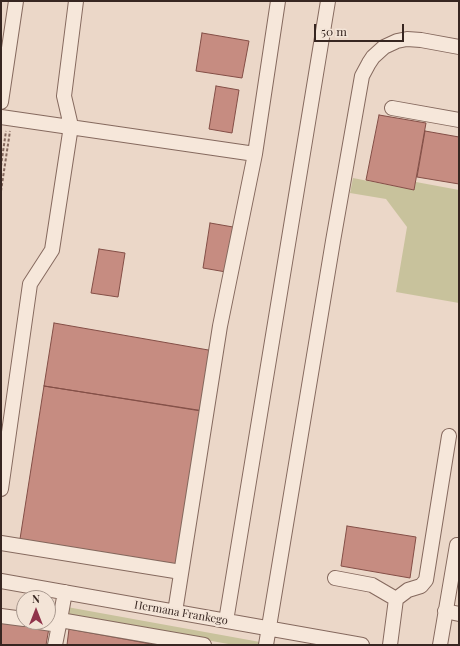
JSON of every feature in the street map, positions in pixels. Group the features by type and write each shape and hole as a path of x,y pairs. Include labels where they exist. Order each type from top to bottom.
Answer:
{"street":[{"path":"1,102 16,1"},
{"path":"1,489 30,284 52,250 71,126 64,96 76,1"},
{"path":"175,612 220,326 255,154 278,1"},
{"path":"226,621 328,1"},
{"path":"266,645 362,76 373,57 384,47 398,41 407,39 421,40 459,47"},
{"path":"392,108 459,120"},
{"path":"1,116 255,154"},
{"path":"390,645 396,600 408,590 421,586 426,580 449,436"},
{"path":"1,543 181,572"},
{"path":"440,645 452,612 457,545"},
{"path":"335,578 372,585 396,600"},
{"name":"Hermana Frankego","path":"1,581 362,645"},
{"path":"56,645 64,592"},
{"path":"1,616 16,619"},
{"path":"56,623 204,645"}],"shaded area":[{"path":"353,178 414,190 416,182 459,190 459,303 396,292 407,227 386,199 350,193"},
{"path":"67,607 260,642 259,645 234,645 72,616 68,613"}],"building":[{"path":"202,33 249,41 242,78 196,71"},
{"path":"216,86 239,90 232,133 209,129"},
{"path":"379,115 426,123 414,190 366,180"},
{"path":"425,131 459,137 459,184 417,177"},
{"path":"210,223 233,227 226,272 203,268"},
{"path":"99,249 125,253 118,297 91,293"},
{"path":"54,323 214,351 204,411 44,386"},
{"path":"44,386 201,411 176,564 20,539"},
{"path":"347,526 416,537 410,578 341,566"},
{"path":"1,620 16,622 16,630 49,630 46,645 1,645"},
{"path":"69,629 157,645 67,645"}]}
